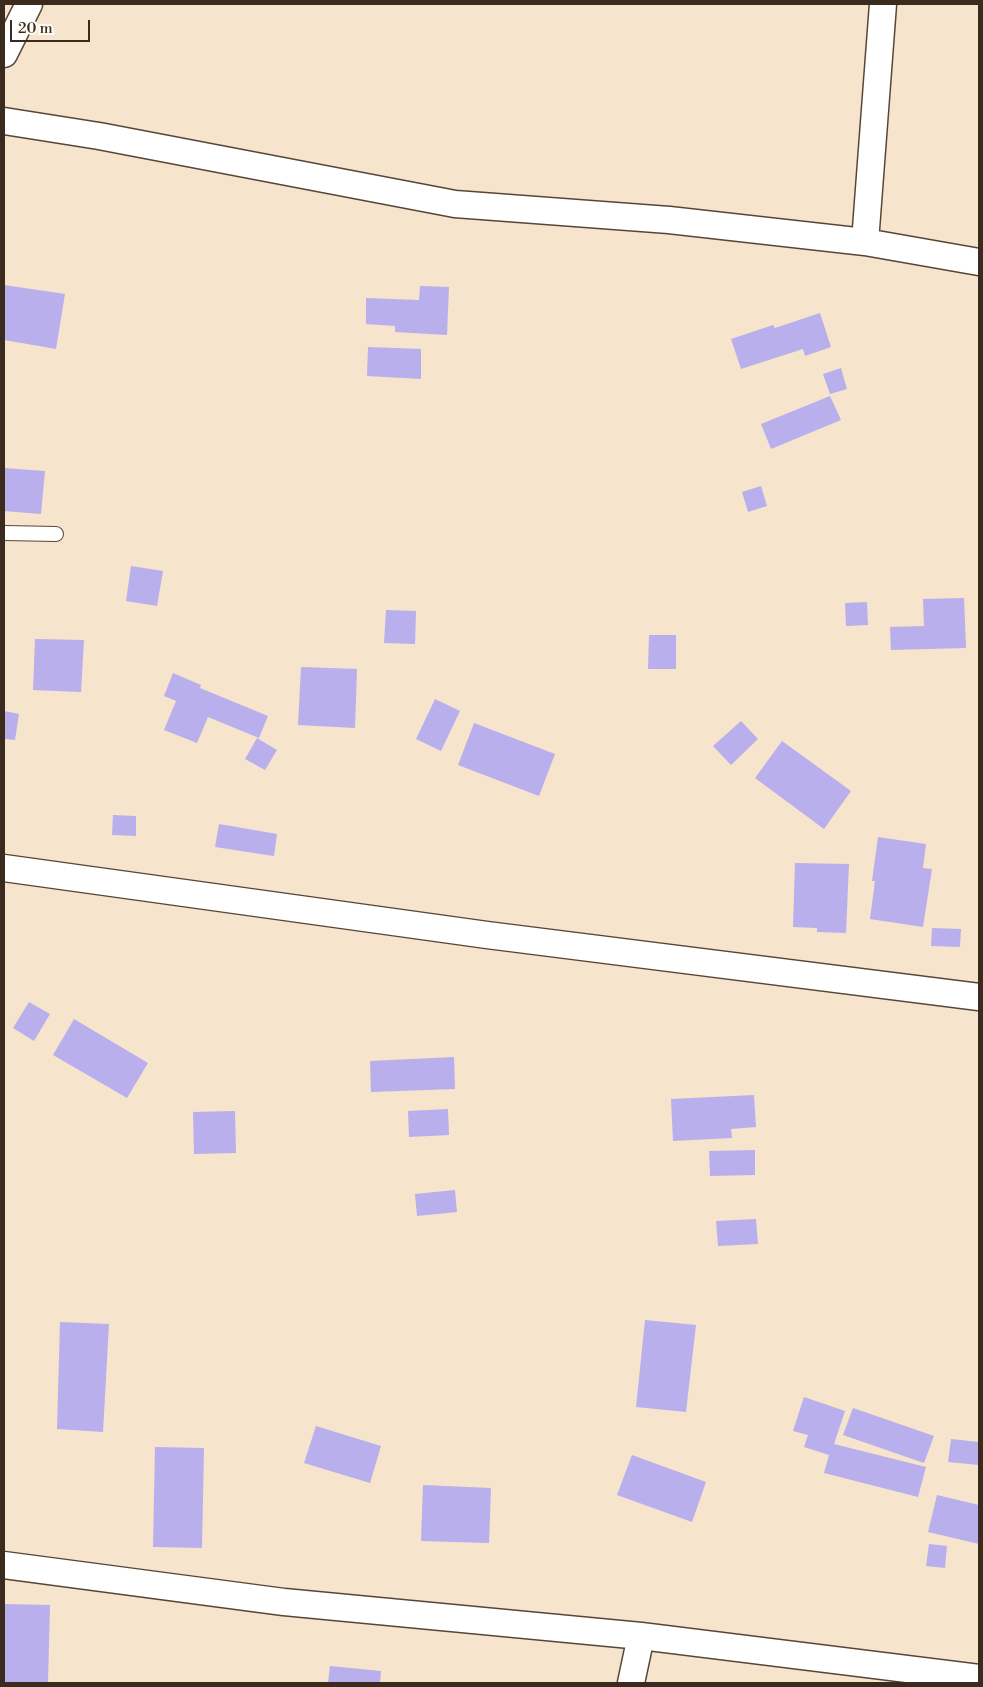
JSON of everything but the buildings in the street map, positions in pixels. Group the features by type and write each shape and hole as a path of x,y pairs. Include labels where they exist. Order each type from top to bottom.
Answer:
{"street":[{"path":"4,54 29,4"},
{"path":"864,242 884,4"},
{"path":"4,121 99,136 455,204 669,220 864,242 979,262"},
{"path":"4,868 477,934 979,998"},
{"path":"4,1565 284,1602 641,1636 979,1678"},
{"path":"631,1683 641,1636"}],"lane":[{"path":"4,533 56,534"}]}
